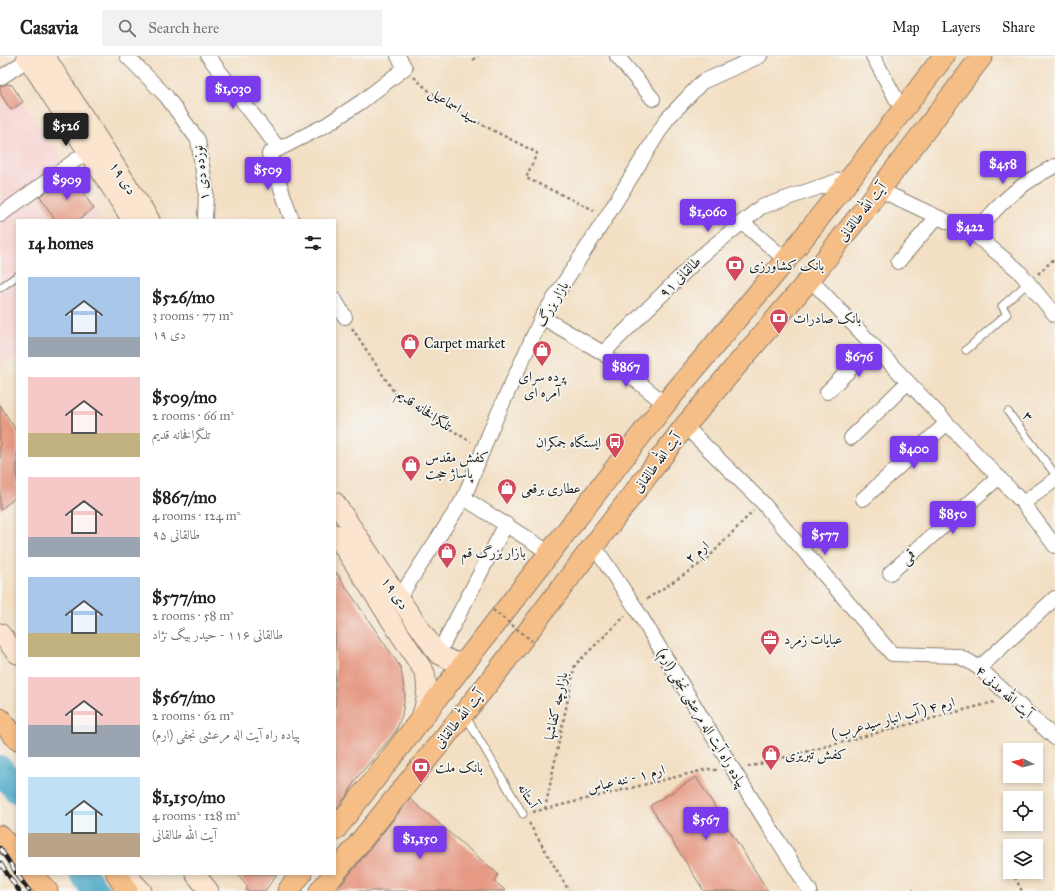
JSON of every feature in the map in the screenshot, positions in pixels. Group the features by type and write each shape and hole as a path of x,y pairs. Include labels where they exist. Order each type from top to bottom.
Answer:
{"main road":[{"name":"آیت الله طالقانی","path":"336,829 665,404 786,260 944,56"},
{"name":"آیت الله طالقانی","path":"336,872 464,713 685,426 810,279 982,56"},
{"name":"۱۹ دی","path":"33,57 94,147 149,219"},
{"name":"۱۹ دی","path":"94,147 131,219"},
{"name":"۱۹ دی","path":"339,518 399,598 438,654 457,663 469,658"},
{"name":"۱۹ دی","path":"339,518 425,673 427,698 419,720"},
{"path":"0,633 16,653"},
{"path":"0,719 16,738"},
{"path":"0,836 16,855"},
{"path":"33,875 47,891"},
{"path":"118,875 127,891"},
{"path":"127,875 142,891"},
{"path":"196,875 209,891"},
{"path":"288,891 300,875"},
{"name":"آیت الله طالقانی","path":"320,891 333,875"}],"street":[{"name":"نوزده دی ۱","path":"127,56 166,96 198,140 206,191 204,219"},
{"path":"208,56 274,151 292,219"},
{"path":"617,56 653,99"},
{"name":"بازار بزرگ","path":"399,598 464,498 495,422 542,317 607,216 667,118 702,82 760,56"},
{"path":"874,56 902,110"},
{"path":"0,78 33,57"},
{"path":"274,151 326,125 361,102 402,62"},
{"path":"0,215 94,147"},
{"path":"974,234 999,206 1016,191 1046,170 1055,166"},
{"name":"طالقانی ۹۱","path":"603,353 700,257 761,207 852,176"},
{"path":"880,190 974,234 1018,270 1055,315"},
{"path":"898,262 937,217"},
{"path":"742,222 786,260"},
{"path":"810,279 1023,503 1055,546"},
{"path":"336,302 345,317"},
{"path":"542,317 603,353 665,404"},
{"path":"827,392 874,346"},
{"path":"851,438 908,382"},
{"path":"864,499 947,422"},
{"path":"685,426 762,502 892,654 958,656 975,665 1055,598"},
{"name":"قمی","path":"890,573 999,477"},
{"path":"1023,503 1055,480"},
{"path":"464,498 550,553"},
{"path":"438,654 506,524"},
{"name":"پیاده راه آیت اله مرعشی نجفی (ارم)","path":"594,546 635,606 734,771 810,891"},
{"name":"۴ آیت الله مدنی","path":"975,665 1055,738"}],"lane":[{"path":"0,288 16,277"},
{"path":"966,350 1007,314 1002,306 1028,283"},
{"name":"۳","path":"1008,412 1055,474"},
{"name":"آستانه","path":"464,713 523,814"}],"path":[{"path":"473,60 478,56"},
{"name":"سید اسماعیل","path":"402,62 424,87 464,115 537,153 526,178 607,216"},
{"path":"1028,283 1055,258"},
{"name":"تلگرافخانه قدیم","path":"345,317 396,395 484,449"},
{"name":"ارم ۲","path":"635,606 706,560 762,502"},
{"name":"بازارچه کفاشها","path":"545,809 575,665 635,606"},
{"path":"493,610 532,641"},
{"name":"ارم ۴ ( آب انبار سیدعرب )","path":"734,771 1011,698"},
{"name":"ارم ۱ - ننه عباس","path":"523,814 708,769 734,771"},
{"name":"آستانه","path":"523,814 569,891"},
{"path":"1016,879 1022,891"}],"shaded area":[{"path":"0,93 11,109 23,102 63,159 61,167 0,208"},
{"path":"39,194 54,219 16,219 16,358 0,369 0,221"},
{"path":"94,209 100,219 79,219"}],"building":[{"path":"7,84 12,85 23,102 11,110 0,93 0,86"},
{"path":"71,174 94,209 79,219 54,219 40,196"},
{"path":"0,405 16,430 16,497 0,510"},
{"path":"336,572 401,668 405,696 402,715 396,731 356,779 348,794 336,809"},
{"path":"696,777 768,891 704,891 650,806"},
{"path":"410,799 498,874 495,882 506,891 336,891"},
{"path":"239,875 276,875 265,891 246,891 247,886"}],"waterway":[{"path":"0,769 16,789"},
{"path":"84,875 96,891"}],"railway":[{"path":"0,848 16,872"},
{"path":"0,863 19,891"},
{"path":"18,875 29,891"}],"place":[{"name":"بانک کشاورزی","path":"735,282"},
{"name":"بانک صادرات","path":"779,335"},
{"name":"Carpet market","path":"410,360"},
{"name":"پرده سرای آمره ای","path":"542,367"},
{"name":"ایستگاه جمکران","path":"615,459"},
{"name":"کفش مقدس پاساژ حجت","path":"411,482"},
{"name":"عطاری برقعی","path":"507,505"},
{"name":"بازار بزرگ قم","path":"447,569"},
{"name":"عبایات زمرد","path":"770,656"},
{"name":"کفش تبریزی","path":"771,771"},
{"name":"بانک ملت","path":"421,784"}]}
